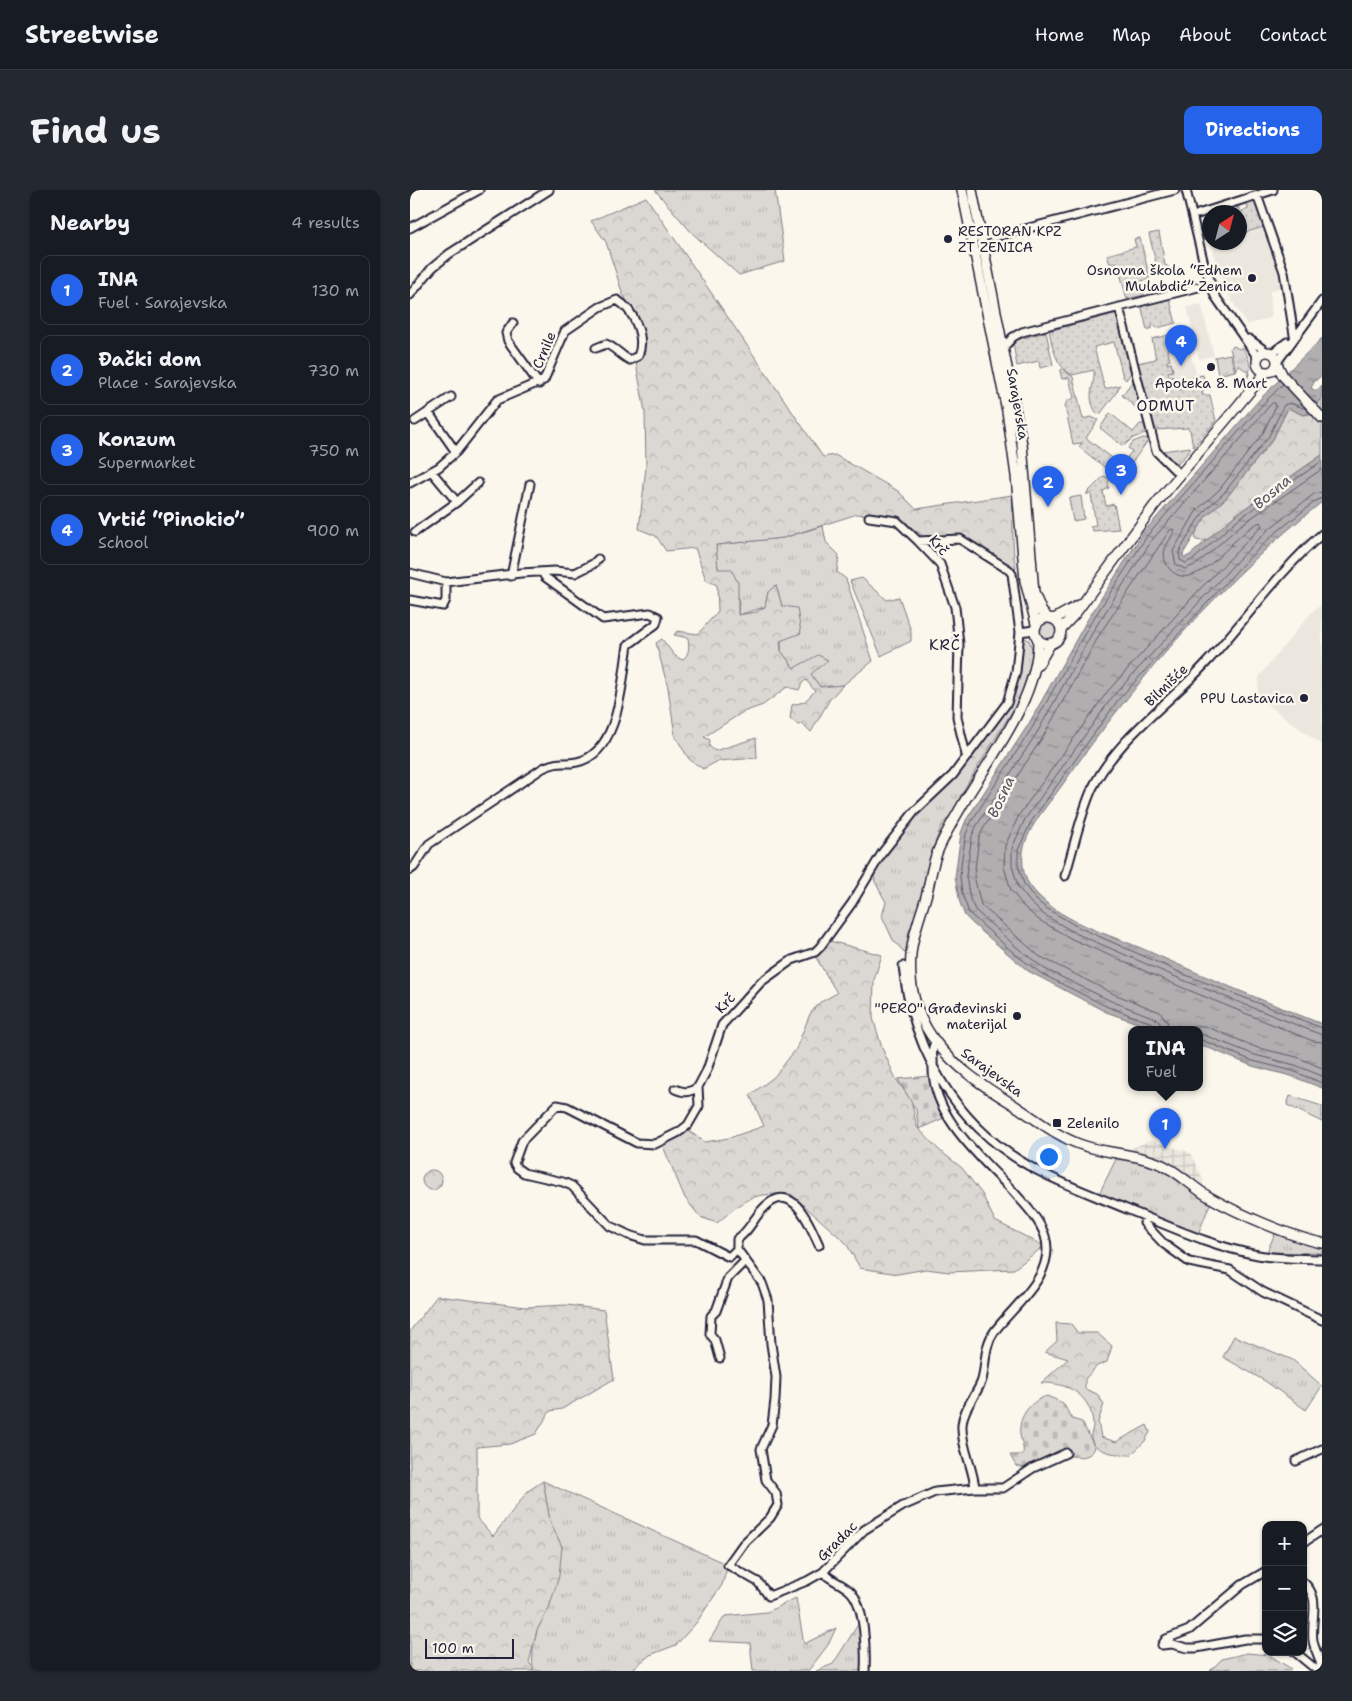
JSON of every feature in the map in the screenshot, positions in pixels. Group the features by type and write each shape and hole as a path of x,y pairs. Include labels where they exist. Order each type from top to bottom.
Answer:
{"main road":[{"name":"Sarajevska","path":"962,190 1007,411 1016,476 1024,581 1036,631 1035,672"},
{"name":"Sarajevska","path":"972,190 1022,444 1034,593 1042,612 1050,618"},
{"path":"1268,366 1269,353"},
{"path":"1085,600 1074,609 1050,618 1036,631 1044,643 1051,643 1059,638 1061,629 1085,600 1132,534 1268,366 1269,353"},
{"path":"1268,366 1284,377 1322,418"},
{"path":"1050,618 1061,629"},
{"name":"Sarajevska","path":"1051,643 1035,672 1018,711 937,853 911,954 911,977 924,1025 935,1043 980,1084 1076,1143 1110,1153 1145,1158 1161,1164 1182,1176 1210,1198 1295,1236 1322,1243"}],"street":[{"path":"410,228 478,190"},
{"path":"410,295 432,268 448,254 549,190"},
{"path":"980,231 994,237 1175,190"},
{"path":"1186,190 1210,284 1215,296 1236,327 1268,366 1322,301"},
{"path":"1198,214 1273,190"},
{"path":"1257,195 1284,272 1294,335"},
{"path":"1004,347 1013,337 1022,332 1210,284"},
{"name":"Crnile","path":"410,482 432,472 456,452 497,400 539,384 548,374 565,331 600,307 617,300 634,317 641,344 638,356 630,360 612,346 606,344 596,348"},
{"path":"1119,307 1156,451 1180,474"},
{"path":"513,323 506,333 507,339 539,384"},
{"path":"1236,327 1269,353 1284,346 1303,326"},
{"path":"415,421 451,397"},
{"path":"428,412 456,452"},
{"path":"432,472 457,502"},
{"path":"415,532 457,502 478,484"},
{"path":"511,576 530,484"},
{"path":"869,518 897,521 918,541"},
{"name":"Bilmišće","path":"1065,876 1093,788 1113,756 1206,664 1276,580 1302,551 1322,534"},
{"name":"Krč","path":"737,1249 729,1257 696,1240 645,1240 629,1235 610,1226 572,1186 563,1182 524,1173 514,1163 522,1141 557,1106 567,1106 637,1143 655,1144 688,1125 699,1106 698,1087 707,1070 722,1025 761,982 792,960 815,952 820,947 852,903 882,853 914,812 953,775 966,755 1007,703 1016,672 1020,632 1014,584 1009,570 960,539 918,541"},
{"name":"Krč","path":"918,541 940,564 955,606 959,644 957,716 966,755"},
{"path":"410,572 446,582 542,572 575,573 593,564 598,559"},
{"path":"410,870 429,844 543,768 557,762 577,762 590,756 609,735 614,720 628,645 656,624 658,617 650,613 603,619 565,592 542,572"},
{"path":"410,600 442,606 446,600 446,582"},
{"path":"1020,632 1036,631"},
{"path":"903,966 906,996 914,1024 933,1070 948,1094 972,1121 1012,1156 1070,1186 1215,1244 1256,1255 1322,1259"},
{"path":"935,1043 932,1050 934,1085 948,1115 973,1149 1026,1205 1042,1229 1047,1254 1038,1276 1019,1305 993,1334 988,1343 982,1380 962,1424 974,1488"},
{"path":"675,1089 691,1092 698,1087"},
{"path":"818,1244 798,1205 790,1199 778,1198 769,1203 737,1239 737,1249 762,1283 768,1300 776,1377 775,1400 772,1425 761,1449 766,1480 776,1493 778,1505 770,1518 743,1544 728,1565 758,1582 769,1596 807,1581 823,1572"},
{"path":"1146,1217 1144,1223 1154,1235 1189,1262 1230,1270 1263,1292 1322,1320"},
{"path":"720,1358 715,1340 710,1334 711,1316 716,1311 728,1278 745,1261"},
{"path":"1296,1461 1322,1449"},
{"name":"Gradac","path":"865,1671 863,1628 856,1599 846,1587 832,1581 823,1572 864,1530 903,1506 935,1492 974,1488 1003,1488 1033,1468 1066,1454"},
{"path":"1307,1540 1322,1530"},
{"path":"1262,1574 1232,1593 1189,1630 1166,1640 1162,1645 1172,1644 1196,1648 1246,1639 1262,1639"},
{"path":"1300,1656 1320,1671 1322,1662 1313,1641 1316,1598 1313,1590 1307,1585"}],"shaded area":[{"name":"Osnovna škola “Edhem Mulabdić” Zenica","path":"1267,228 1282,269 1283,287 1270,291 1272,317 1247,325 1223,286 1213,250 1247,250 1247,232"},
{"path":"1201,304 1214,356 1199,359 1187,307"},
{"path":"1185,336 1201,388 1175,394 1162,344"},
{"path":"1322,604 1322,745 1257,697 1259,677 1310,614"},
{"path":"1151,1140 1191,1153 1204,1181 1202,1186 1170,1165 1122,1152"}],"green space":[{"path":"655,190 775,190 785,261 739,275 692,233"},
{"path":"646,197 823,457 835,455 898,491 916,509 1012,495 1016,569 960,537 924,537 899,518 857,514 783,538 716,545 718,569 731,569 738,583 738,615 756,612 765,607 768,592 776,585 782,606 797,608 801,633 780,641 781,651 794,668 818,655 828,660 811,674 820,687 843,685 830,699 811,732 803,724 798,725 790,718 792,705 804,702 815,691 806,680 802,683 799,690 787,687 763,705 743,712 704,737 710,740 709,746 715,751 756,738 757,758 718,761 703,769 689,759 675,736 668,688 656,643 662,639 674,655 682,660 685,658 689,644 688,638 674,635 677,631 698,634 718,611 717,585 706,580 695,548 666,551 656,536 639,529 646,467 645,412 636,363 641,350 640,320 623,295 606,242 591,221"},
{"path":"1254,200 1264,227 1247,232 1247,202"},
{"path":"1159,232 1165,265 1169,267 1158,271 1149,234"},
{"path":"1140,238 1150,279 1141,281 1144,295 1127,299 1117,262 1110,264 1107,255 1136,247 1134,239"},
{"path":"1169,297 1176,323 1157,328 1152,324 1152,328 1147,330 1141,304"},
{"path":"1118,313 1133,370 1126,380 1123,377 1114,342 1094,347 1105,389 1120,385 1101,413 1097,414 1093,407 1091,396 1094,370 1072,375 1066,371 1058,361 1049,331"},
{"path":"1046,332 1053,365 1040,368 1039,361 1017,366 1013,343 1016,340"},
{"path":"1182,332 1184,338 1171,341 1173,347 1167,349 1170,360 1167,361 1167,364 1171,363 1173,371 1168,372 1169,376 1172,376 1174,382 1177,381 1180,390 1195,386 1193,377 1203,375 1205,382 1202,395 1210,395 1216,421 1193,447 1190,430 1187,428 1156,430 1153,428 1137,363 1156,359 1152,339"},
{"path":"1234,346 1239,349 1242,347 1247,355 1250,371 1247,379 1248,372 1238,365 1236,371 1230,348"},
{"path":"1230,354 1235,371 1218,375 1215,357"},
{"path":"1062,369 1073,377 1083,419 1091,417 1098,420 1086,438 1115,460 1108,470 1079,447 1082,443 1073,444 1065,406 1067,401 1074,398 1069,378 1062,379 1060,371"},
{"path":"1137,381 1145,413 1143,414 1122,395 1132,382"},
{"path":"1322,397 1322,455 1234,516 1210,538 1203,541 1196,540 1195,534 1206,516 1227,497 1273,439 1288,408 1303,415 1309,414"},
{"path":"1110,413 1133,432 1140,424 1146,424 1149,432 1133,438 1123,446 1100,428"},
{"path":"1143,438 1149,439 1131,464 1133,473 1115,475 1108,482 1109,488 1103,491 1106,506 1114,504 1119,529 1093,531 1090,526 1096,525 1091,494 1086,494 1104,476 1110,479 1132,451 1128,448 1133,442"},
{"path":"1190,447 1190,450 1177,465 1163,451"},
{"path":"1081,496 1084,519 1073,521 1069,498"},
{"path":"823,526 826,542 839,555 837,572 846,579 873,661 843,685 820,687 810,674 794,668 781,651 782,606 776,586 768,592 765,607 738,615 739,598 718,569 716,545 783,538"},
{"path":"862,578 887,600 899,597 911,631 911,641 881,656 850,581"},
{"path":"1044,621 1052,621 1057,626 1055,637 1044,639 1039,634 1039,626"},
{"path":"1022,637 1029,640 1034,654 1019,700 966,786 953,812 942,825 926,872 922,902 909,931 906,954 893,940 882,916 886,902 875,882 874,874 906,826 1007,710 1015,691"},
{"path":"830,941 882,955 874,980 873,1018 882,1048 896,1079 911,1100 917,1127 939,1150 962,1168 982,1194 995,1221 1044,1246 1014,1269 949,1272 926,1269 898,1274 860,1268 846,1243 791,1194 758,1196 750,1199 717,1223 700,1217 685,1198 662,1144 687,1130 705,1142 729,1138 764,1126 750,1095 774,1077 796,1049 810,1014 819,1003 837,993 815,956"},
{"path":"930,1076 946,1117 919,1129 916,1110 898,1079"},
{"path":"1290,1096 1322,1106 1322,1122 1287,1105"},
{"path":"1118,1155 1157,1164 1212,1199 1198,1234 1099,1194"},
{"path":"432,1170 439,1173 442,1180 439,1187 432,1190 425,1187 422,1180 425,1173"},
{"path":"1276,1231 1301,1242 1322,1246 1322,1253 1267,1252"},
{"path":"437,1296 526,1307 567,1305 604,1310 614,1379 562,1409 550,1411 536,1434 510,1444 477,1447 477,1518 493,1536 528,1491 543,1481 550,1521 562,1547 559,1576 549,1608 537,1630 529,1663 534,1668 532,1671 410,1671 410,1331"},
{"path":"1056,1323 1071,1324 1078,1333 1097,1333 1112,1346 1107,1362 1097,1366 1085,1379 1085,1389 1097,1394 1104,1404 1098,1422 1101,1437 1116,1442 1147,1425 1150,1432 1145,1441 1131,1455 1108,1452 1097,1447 1091,1438 1093,1425 1091,1413 1083,1398 1076,1392 1060,1385 1041,1383 1068,1359 1045,1352 1057,1341"},
{"path":"1234,1336 1293,1360 1322,1386 1306,1410 1265,1381 1223,1357"},
{"path":"1047,1396 1063,1403 1072,1419 1082,1422 1095,1448 1086,1456 1080,1457 1050,1455 1030,1469 1016,1466 1010,1455 1023,1455 1020,1431 1025,1412 1037,1401"},
{"path":"543,1481 728,1565 722,1585 696,1623 676,1645 650,1655 630,1671 532,1671 533,1649 537,1630 549,1608 562,1547 550,1522"},
{"path":"796,1598 804,1644 836,1628 828,1645 808,1671 753,1671 750,1643 709,1641 725,1616 767,1612"},
{"path":"859,1623 862,1671 816,1671 833,1664"},
{"path":"1247,1653 1262,1654 1262,1656 1271,1656 1290,1668 1290,1671 1231,1671 1230,1668 1210,1671 1222,1659"}],"water":[{"name":"Bosna","path":"1322,338 1322,375 1314,382 1311,388 1316,391 1322,385 1322,397 1309,414 1303,415 1288,408 1273,439 1227,497 1206,516 1183,554 1184,558 1190,555 1234,516 1322,455 1322,502 1285,532 1216,597 1183,632 1122,705 1034,824 1025,842 1023,852 1024,873 1029,884 1040,897 1053,908 1085,926 1135,945 1322,1024 1322,1088 1291,1076 1252,1066 1203,1046 1203,1026 1146,1026 1106,1012 1028,971 965,916 960,903 955,877 961,833 966,820 1028,725 1086,622 1143,533 1259,400"}],"place":[{"name":"RESTORAN KPZ ZT ZENICA","path":"948,239"},
{"name":"Osnovna škola “Edhem Mulabdić” Zenica","path":"1252,278"},
{"name":"Vrtić “Pinokio”","path":"1181,366"},
{"name":"Apoteka 8. Mart","path":"1211,367"},
{"name":"Konzum","path":"1121,495"},
{"name":"Đački dom","path":"1048,507"},
{"name":"PPU Lastavica","path":"1304,698"},
{"name":"\"PERO\" Građevinski materijal","path":"1017,1016"},
{"name":"Zelenilo","path":"1057,1123"},
{"name":"INA","path":"1165,1149"}],"district":[{"name":"ODMUT","path":"1166,406"},
{"name":"KRČ","path":"945,645"}]}
